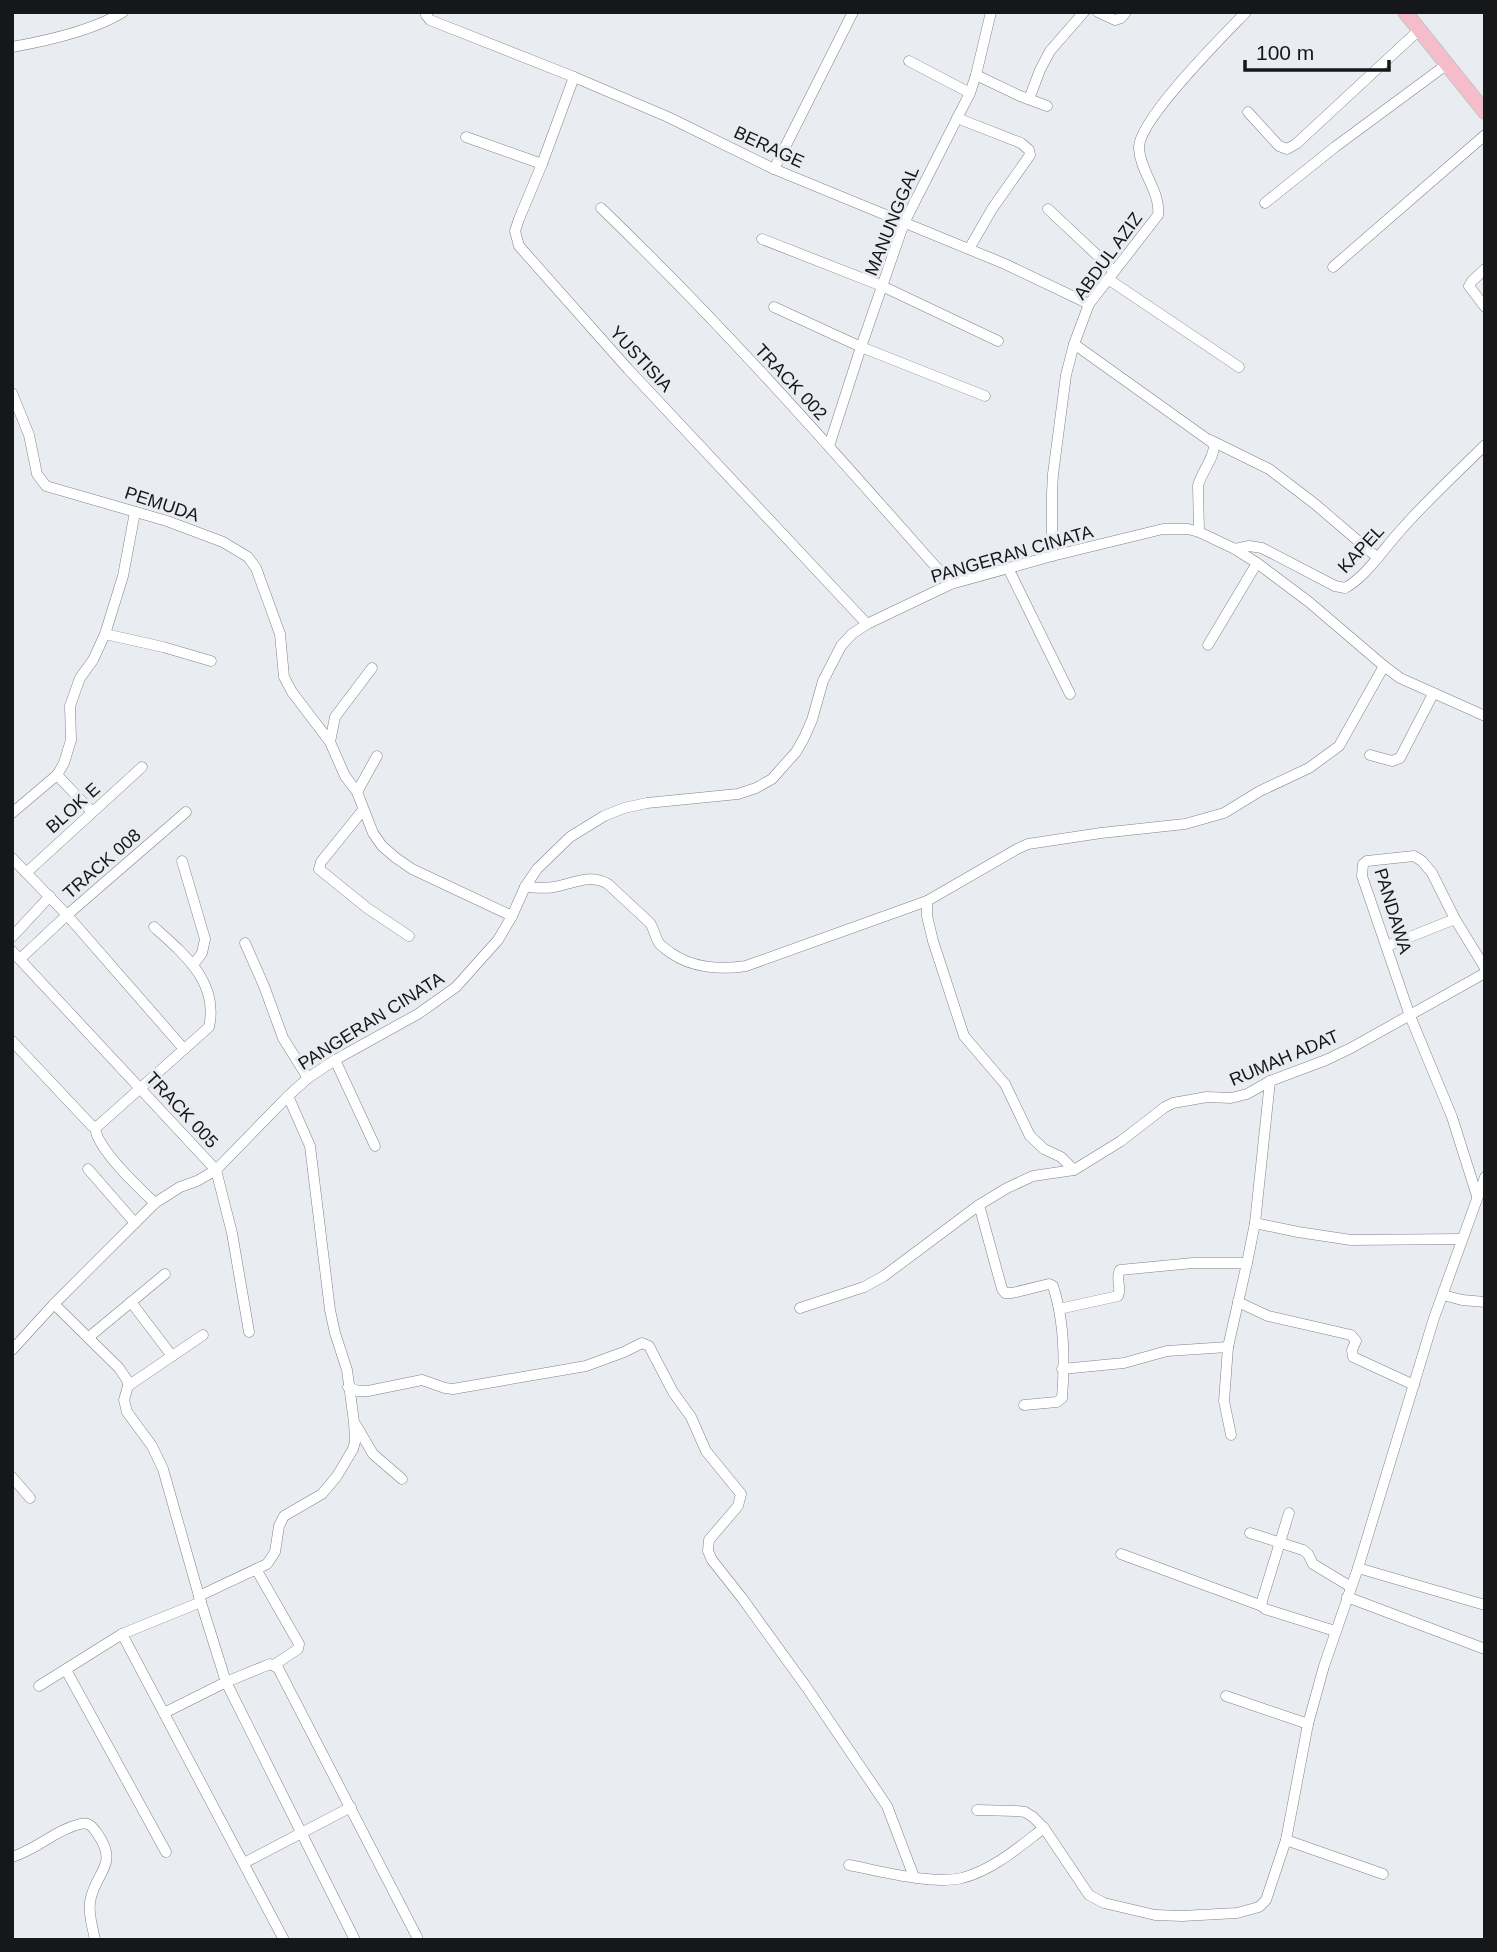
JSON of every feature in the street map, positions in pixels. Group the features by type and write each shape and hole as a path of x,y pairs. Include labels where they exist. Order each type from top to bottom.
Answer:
{"highway":[{"path":"1405,12 1485,111"}],"street":[{"path":"12,47 81,29 123,12"},
{"name":"BERAGE","path":"426,12 434,22 574,76 668,117 774,169 1005,264 1089,304"},
{"path":"774,169 853,12"},
{"name":"MANUNGGAL","path":"829,446 860,347 904,223 970,93 991,12"},
{"path":"1029,99 1050,51 1084,12"},
{"path":"1098,12 1115,20 1126,12"},
{"name":"ABDUL AZIZ","path":"1052,556 1053,474 1066,375 1074,345 1089,304 1158,215 1158,205 1139,149 1142,134 1171,93 1246,12"},
{"path":"1248,112 1279,146 1287,149 1296,144 1419,30"},
{"path":"909,61 970,93"},
{"path":"1265,203 1446,65"},
{"path":"976,75 1047,106"},
{"name":"YUSTISIA","path":"574,76 515,232 524,254 867,624"},
{"path":"957,117 1021,143 1029,150 1030,155 992,209 969,250"},
{"path":"1333,267 1485,135"},
{"path":"466,137 542,164"},
{"name":"TRACK 002","path":"601,208 672,278 829,446 951,584"},
{"path":"1048,209 1111,275 1239,367"},
{"path":"762,239 882,286 998,341"},
{"path":"1485,269 1469,286 1485,307"},
{"path":"774,307 860,347 985,396"},
{"path":"1074,345 1209,440 1269,469 1378,558"},
{"name":"PEMUDA","path":"12,393 17,413 29,435 37,474 50,488 167,521 223,542 243,552 253,562 280,634 284,677 292,692 330,742"},
{"path":"1199,531 1198,486 1215,448 1209,440"},
{"name":"KAPEL","path":"1235,549 1249,546 1262,548 1345,589 1485,445"},
{"path":"12,813 57,775 64,762 70,745 69,712 72,697 105,634 123,576 135,512"},
{"name":"PANGERAN CINATA","path":"12,1350 155,1203 180,1187 216,1170 308,1078 418,1014 456,987 498,940 525,887 548,857 570,837 604,816 624,808 647,803 738,794 772,779 796,752 804,738 823,681 841,646 852,634 867,624 951,584 1163,529 1199,531 1235,549 1310,602 1400,678 1485,716"},
{"path":"1208,645 1256,563"},
{"path":"1008,568 1070,694"},
{"path":"105,634 211,661"},
{"path":"525,887 552,888 587,879 601,880 650,923 657,941 662,946 685,962 720,968 746,966 927,901 1028,844 1185,824 1215,816 1309,768 1339,746 1384,666"},
{"path":"372,668 335,717 330,742 345,776 357,792 373,833 382,846 412,869 512,916"},
{"path":"1370,755 1392,761 1400,758 1433,694"},
{"path":"357,792 377,756"},
{"name":"BLOK E","path":"26,873 142,767"},
{"path":"57,775 92,812"},
{"path":"363,810 321,862 319,869 367,908 409,936"},
{"name":"TRACK 008","path":"12,937 50,896 67,915 186,812"},
{"name":"PANDAWA","path":"1455,919 1432,873 1422,861 1413,856 1367,861 1362,866 1362,876 1410,1016 1452,1117 1477,1196"},
{"path":"12,858 50,896"},
{"path":"183,861 205,939 202,953 193,964"},
{"path":"927,901 927,916 933,941 964,1036 1005,1084 1030,1136 1044,1149 1061,1157 1074,1170"},
{"path":"16,955 67,915 184,1049"},
{"path":"1387,946 1455,919 1485,971"},
{"path":"95,1128 209,1027 210,1000 205,983 193,964 154,927"},
{"path":"245,943 279,1029 308,1078"},
{"name":"TRACK 005","path":"16,955 216,1170 232,1233 249,1332"},
{"name":"RUMAH ADAT","path":"800,1308 864,1287 884,1276 1006,1188 1024,1179 1074,1170 1121,1141 1159,1110 1173,1103 1207,1097 1237,1097 1270,1081 1326,1060 1410,1016 1485,971"},
{"path":"12,1041 95,1128 100,1143 130,1179 155,1203"},
{"path":"335,1060 375,1146"},
{"path":"1231,1435 1224,1402 1228,1347 1255,1223 1270,1081"},
{"path":"39,1686 122,1634 200,1599 267,1564 275,1552 279,1526 284,1516 322,1494 345,1464 355,1442 347,1370 330,1310 310,1146 288,1096"},
{"path":"88,1169 135,1223"},
{"path":"977,1810 1026,1812 1044,1828 1084,1888 1096,1900 1154,1915 1182,1916 1237,1913 1263,1904 1270,1894 1286,1840 1308,1724 1335,1631 1358,1568 1413,1385 1485,1177"},
{"path":"979,1205 1005,1293 1049,1284 1053,1286 1059,1309 1063,1394 1060,1400 1024,1405"},
{"path":"1255,1223 1351,1240 1462,1239"},
{"path":"1059,1309 1118,1296 1118,1274 1121,1270 1193,1263 1247,1263"},
{"path":"89,1337 164,1274"},
{"path":"1443,1295 1485,1302"},
{"path":"131,1302 172,1356"},
{"path":"1238,1302 1268,1316 1351,1335 1356,1341 1352,1356 1413,1385"},
{"path":"54,1304 119,1368 127,1380 124,1400 127,1412 152,1446 163,1469 226,1682 355,1940"},
{"path":"128,1386 203,1335"},
{"path":"348,1387 368,1391 422,1380 453,1389 575,1369 607,1359 642,1343 649,1346 673,1392 691,1417 706,1451 741,1494 738,1506 709,1540 709,1555 807,1688 887,1806 914,1877"},
{"path":"1062,1369 1125,1363 1167,1351 1228,1347"},
{"path":"354,1422 373,1454 402,1479"},
{"path":"12,1477 30,1499"},
{"path":"1262,1606 1289,1513"},
{"path":"1250,1533 1303,1550 1313,1564 1349,1592 1485,1649"},
{"path":"1121,1554 1265,1609 1335,1631"},
{"path":"1358,1568 1485,1605"},
{"path":"164,1713 226,1682 270,1664 274,1665 298,1649 299,1644 256,1569"},
{"path":"122,1634 284,1940"},
{"path":"274,1665 278,1668 417,1937"},
{"path":"66,1670 166,1852"},
{"path":"1226,1696 1308,1724"},
{"path":"244,1863 351,1807"},
{"path":"12,1857 36,1847 61,1830 84,1823 91,1825 105,1845 108,1855 89,1904 95,1940"},
{"path":"849,1865 914,1877 962,1878 1008,1855 1044,1828"},
{"path":"1286,1840 1383,1874"}]}
